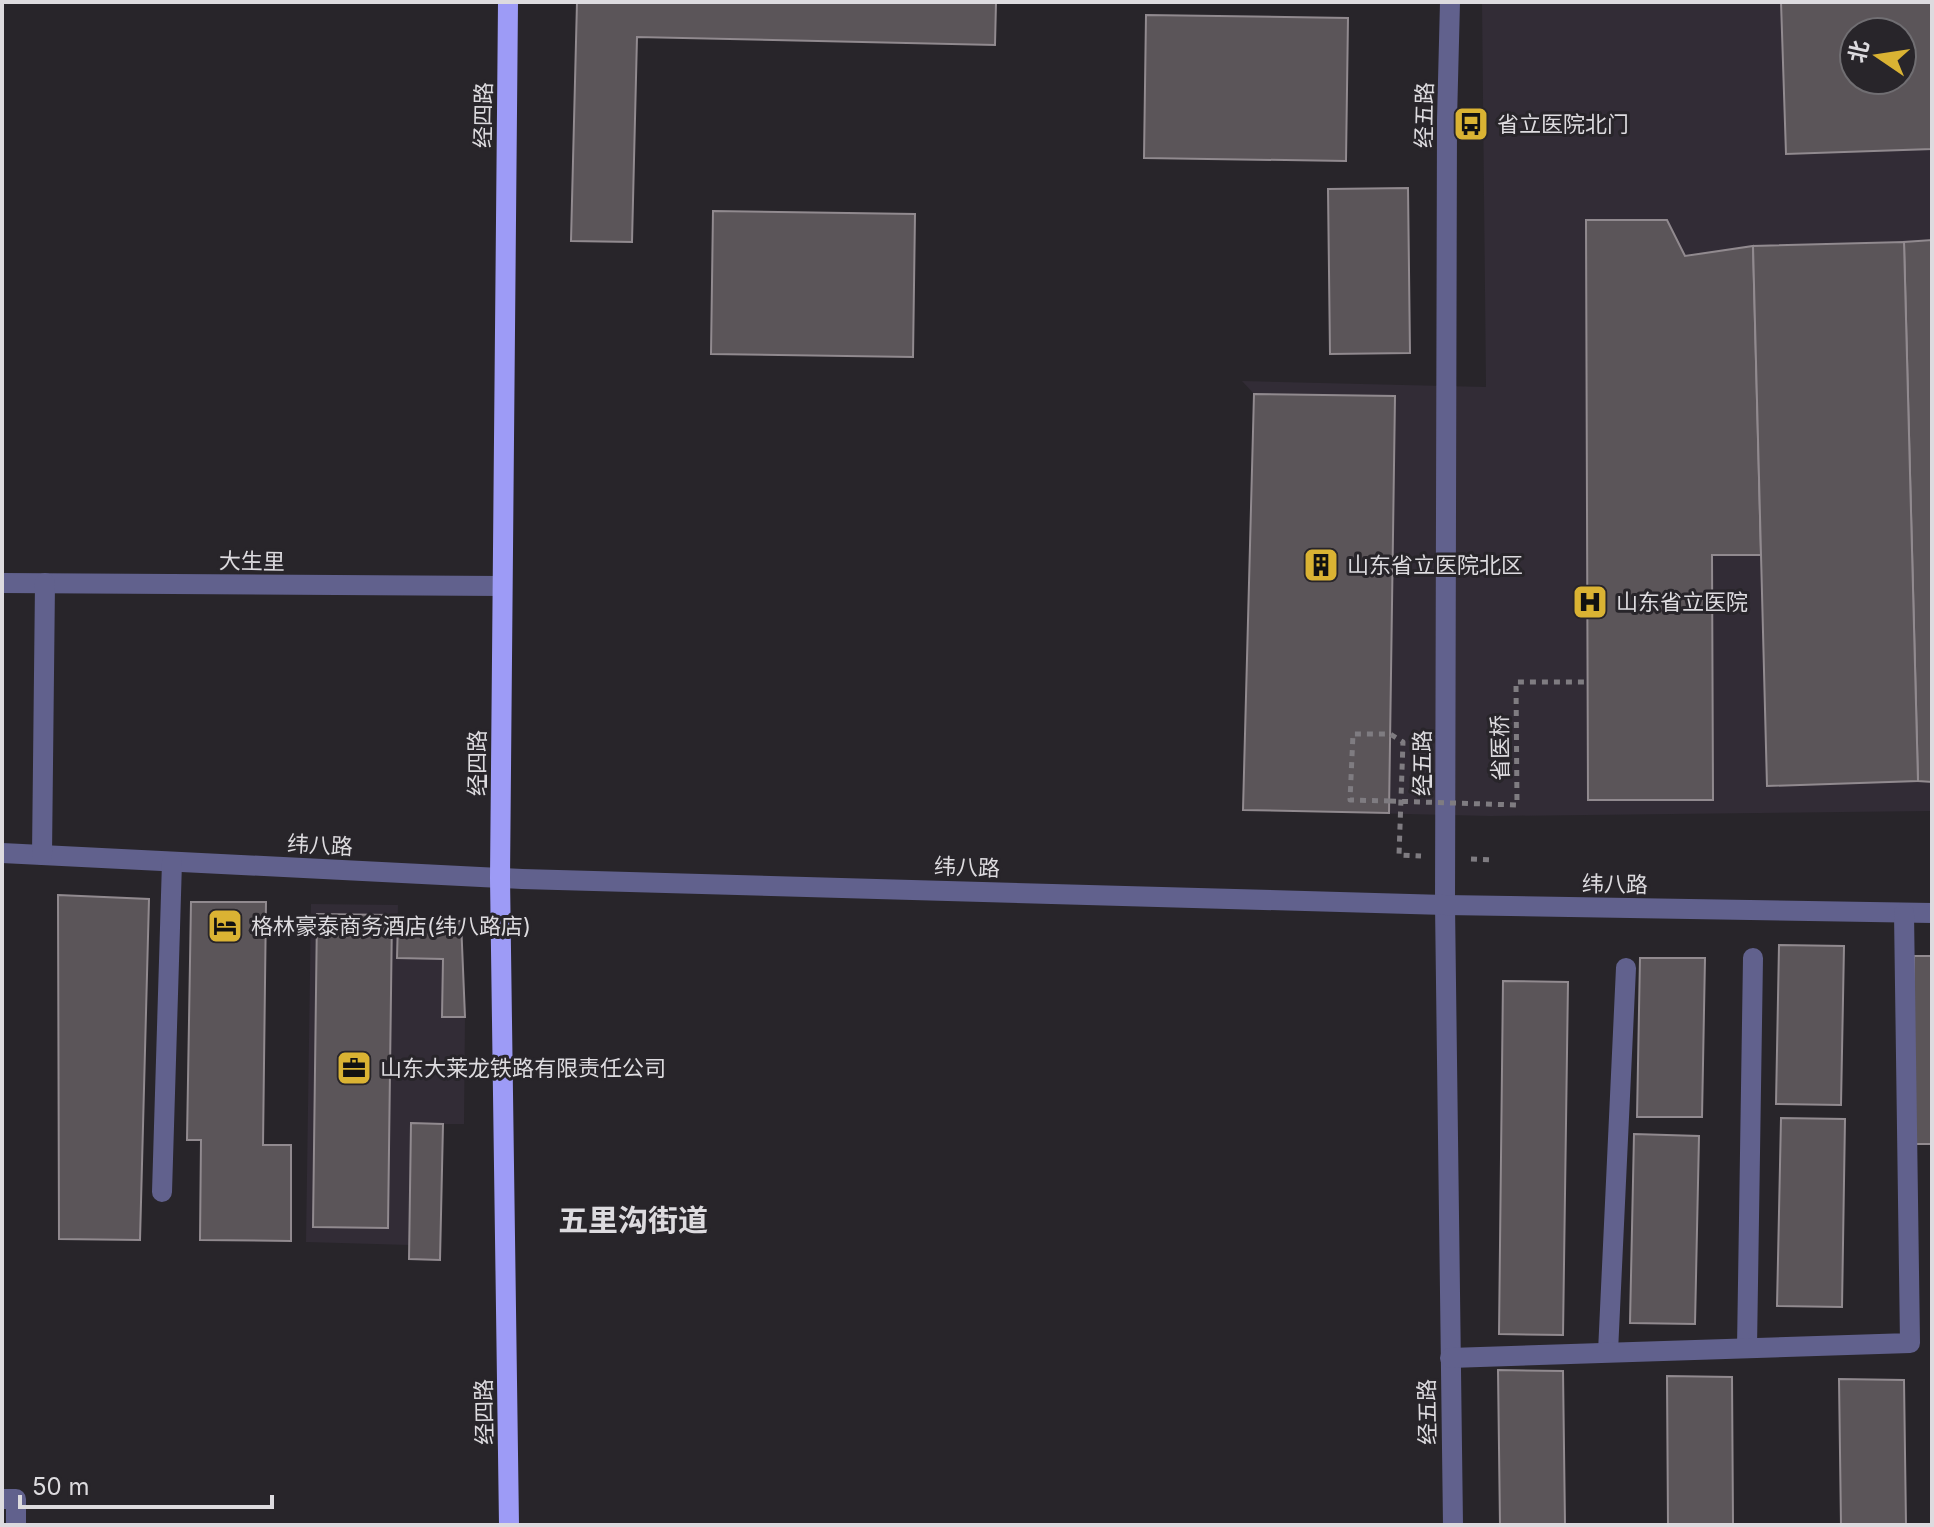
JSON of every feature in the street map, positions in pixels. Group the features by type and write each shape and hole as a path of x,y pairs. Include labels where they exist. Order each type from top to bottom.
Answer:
{"main road":[{"name":"经四路","path":"508,2 500,878 509,1525"}],"street":[{"name":"经五路","path":"1450,2 1445,905 1453,1525"},
{"name":"大生里","path":"2,583 501,586"},
{"path":"42,855 45,583"},
{"name":"纬八路","path":"2,853 500,878 1445,905 1932,913"},
{"path":"162,1192 172,862"},
{"path":"1450,1358 1910,1343 1904,913"},
{"path":"1747,1348 1753,958"},
{"path":"1608,1352 1626,968"},
{"path":"2,1499 16,1499 16,1525"}],"path":[{"name":"省医桥","path":"1390,734 1353,734 1350,800 1517,805 1516,682 1587,682"}],"shaded area":[{"name":"山东省立医院","path":"1482,2 1932,2 1932,811 1491,816 1243,810 1254,394 1242,381 1486,387"},
{"path":"311,904 398,905 397,958 443,959 442,1016 465,1017 464,1124 411,1124 409,1245 306,1242"}],"building":[{"path":"577,2 996,2 995,45 637,37 632,242 571,241"},
{"path":"1781,2 1932,2 1932,149 1786,154"},
{"path":"1146,15 1348,18 1346,161 1144,158"},
{"path":"1408,188 1410,353 1330,354 1328,189"},
{"path":"713,211 915,214 913,357 711,354"},
{"path":"1586,220 1667,220 1685,256 1753,246 1761,555 1712,555 1713,800 1588,800"},
{"path":"1932,240 1932,782 1918,781 1904,242"},
{"path":"1904,242 1918,781 1767,786 1753,246"},
{"name":"山东省立医院北区","path":"1254,394 1395,396 1389,813 1243,810"},
{"path":"58,895 149,899 140,1240 59,1239"},
{"path":"191,902 266,902 263,1145 291,1145 291,1241 200,1240 201,1140 187,1140"},
{"path":"317,914 392,915 388,1228 313,1227"},
{"path":"398,920 461,921 465,1017 442,1017 443,959 397,958"},
{"path":"1779,945 1844,946 1841,1105 1776,1104"},
{"path":"1914,956 1932,956 1932,1144 1911,1144"},
{"path":"1640,958 1705,958 1702,1117 1637,1117"},
{"path":"1503,981 1568,982 1563,1335 1499,1334"},
{"path":"1781,1118 1845,1119 1842,1307 1777,1306"},
{"path":"411,1123 443,1124 440,1260 409,1259"},
{"path":"1634,1134 1699,1136 1695,1324 1630,1323"},
{"path":"1498,1370 1563,1371 1565,1525 1500,1525"},
{"path":"1667,1376 1732,1377 1733,1525 1668,1525"},
{"path":"1839,1379 1904,1380 1906,1525 1841,1525"}],"place":[{"name":"省立医院北门","path":"1471,124"},
{"name":"山东省立医院北区","path":"1321,565"},
{"name":"山东省立医院","path":"1590,602"},
{"name":"格林豪泰商务酒店(纬八路店)","path":"225,926"},
{"name":"山东大莱龙铁路有限责任公司","path":"354,1068"}],"district":[{"name":"五里沟街道","path":"633,1220"}]}
